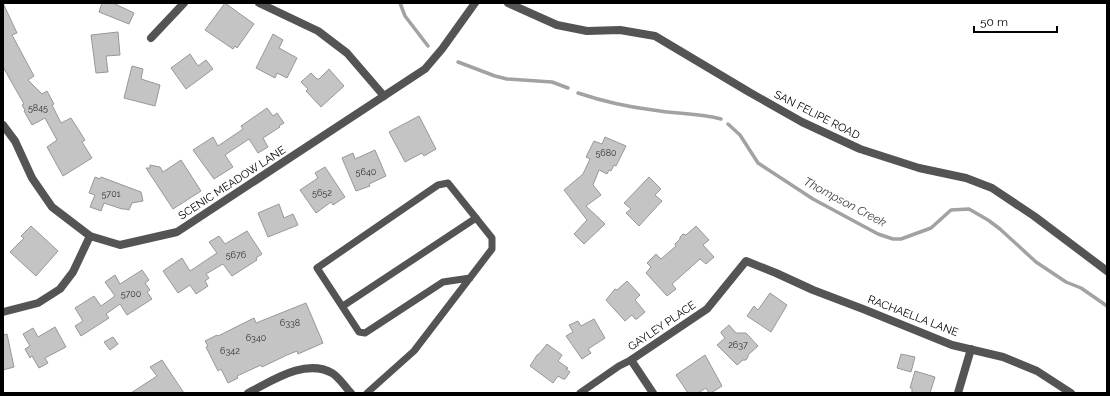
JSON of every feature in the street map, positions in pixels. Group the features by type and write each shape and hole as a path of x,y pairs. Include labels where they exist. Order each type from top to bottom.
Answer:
{"street":[{"path":"151,38 184,3"},
{"path":"259,3 318,31 347,53 384,96"},
{"name":"SCENIC MEADOW LANE","path":"3,125 15,141 32,178 52,207 90,236 120,245 177,232 425,69 442,49 475,3"},
{"name":"SAN FELIPE ROAD","path":"508,3 557,25 587,31 620,30 655,36 802,122 860,149 919,168 966,178 992,188 1034,216 1107,271"},
{"path":"3,312 38,303 60,289 74,272 90,236"},
{"name":"RACHAELLA LANE","path":"746,261 776,272 813,290 952,344 1003,357 1037,371 1071,393"},
{"name":"GAYLEY PLACE","path":"652,393 631,360 707,309 746,261"},
{"path":"958,393 971,349"},
{"path":"248,393 291,372 314,368 332,373 351,393"}],"lane":[{"path":"367,393 414,351 470,278 492,249 492,238 448,183 438,185 317,268 359,332 364,333 443,282 470,278"},
{"path":"343,306 476,218"},
{"path":"580,393 619,366 631,360"}],"building":[{"path":"3,3 17,33 12,35 34,76 28,80 42,94 47,91 54,104 52,105 61,123 71,118 85,140 82,142 92,158 63,176 47,147 57,140 45,118 32,125 24,111 25,110 22,105 24,104 3,67"},
{"path":"102,3 113,3 134,13 129,24 99,12"},
{"path":"225,3 254,24 237,48 235,46 233,49 205,30"},
{"path":"118,32 120,55 106,56 108,72 96,73 91,35"},
{"path":"273,34 283,40 279,48 297,58 287,78 277,73 275,78 256,68"},
{"path":"190,54 198,66 206,60 213,69 186,89 171,68"},
{"path":"132,66 143,69 141,79 160,85 155,106 124,98"},
{"path":"329,69 344,86 321,107 306,91 308,89 301,82 311,73 319,79"},
{"path":"267,108 273,116 277,113 284,123 263,138 268,147 258,153 249,139 225,155 233,167 214,179 193,150 213,137 218,146 243,129 241,126"},
{"path":"419,116 436,149 424,156 422,153 405,162 389,132"},
{"path":"605,137 626,146 616,166 614,165 611,171 609,170 607,174 599,170 593,185 601,195 586,206 605,224 584,244 574,234 587,220 564,190 583,174 590,159 586,157 594,141 602,144"},
{"path":"375,150 386,176 369,184 370,186 356,191 342,158 353,153 355,159"},
{"path":"181,160 201,191 173,209 146,168 150,168 150,165 160,167 163,172"},
{"path":"325,167 345,197 333,205 331,202 316,213 300,190 318,178 315,173"},
{"path":"95,177 100,179 101,177 141,192 143,201 132,203 129,210 104,203 101,211 90,207 95,195 89,193"},
{"path":"649,177 661,189 655,195 662,201 639,226 626,213 631,209 624,203"},
{"path":"279,204 284,218 293,214 298,225 268,237 258,213"},
{"path":"31,226 58,251 36,276 10,252 24,238 21,236"},
{"path":"696,226 709,240 703,245 714,257 706,264 700,259 672,284 676,289 667,296 646,273 651,267 647,263 656,254 661,259 676,246 675,244 683,234 686,235"},
{"path":"247,231 262,254 256,258 257,260 232,276 223,264 206,274 209,278 205,281 208,286 196,294 190,285 178,293 163,271 182,258 190,271 217,253 209,242 219,236 225,244"},
{"path":"142,270 149,280 145,283 150,290 147,292 152,299 127,315 120,304 106,314 109,318 81,336 75,326 83,321 75,308 94,296 101,306 115,296 105,282 115,275 120,284"},
{"path":"627,281 640,295 635,300 645,312 637,319 635,319 632,315 625,321 606,300 615,289 617,290"},
{"path":"770,293 787,305 771,332 747,316 754,306 758,310"},
{"path":"306,303 323,343 298,354 297,351 262,367 261,365 237,376 238,378 228,383 221,369 218,371 206,347 208,346 205,341 254,318 256,323"},
{"path":"594,319 605,338 588,349 591,353 582,359 566,336 573,332 569,325 578,321 581,326"},
{"path":"729,325 736,333 746,333 758,346 748,355 746,360 743,360 737,365 717,345 725,338 721,332"},
{"path":"55,327 66,347 45,358 48,363 39,368 32,356 30,358 25,349 30,346 23,334 33,328 38,337"},
{"path":"7,334 14,367 3,370 3,335"},
{"path":"113,337 118,344 110,350 104,342"},
{"path":"547,344 562,355 558,361 568,368 566,369 570,372 565,379 558,376 553,383 530,366"},
{"path":"901,354 915,357 911,372 897,368"},
{"path":"705,355 722,386 711,393 709,393 706,388 698,393 688,393 676,375"},
{"path":"162,360 184,393 131,393 157,376 150,367"},
{"path":"915,371 935,377 930,393 912,393 912,388 910,388"}],"waterway":[{"name":"Thompson Creek","path":"400,3 405,16 428,46"},
{"name":"Thompson Creek","path":"458,62 507,79 552,82 568,88"},
{"name":"Thompson Creek","path":"578,93 634,107 721,119"},
{"name":"Thompson Creek","path":"728,124 740,135 758,163 813,199 878,234 893,239 901,239 931,228 951,210 969,209 1000,229 1036,262 1066,282 1081,288 1107,306"}]}
